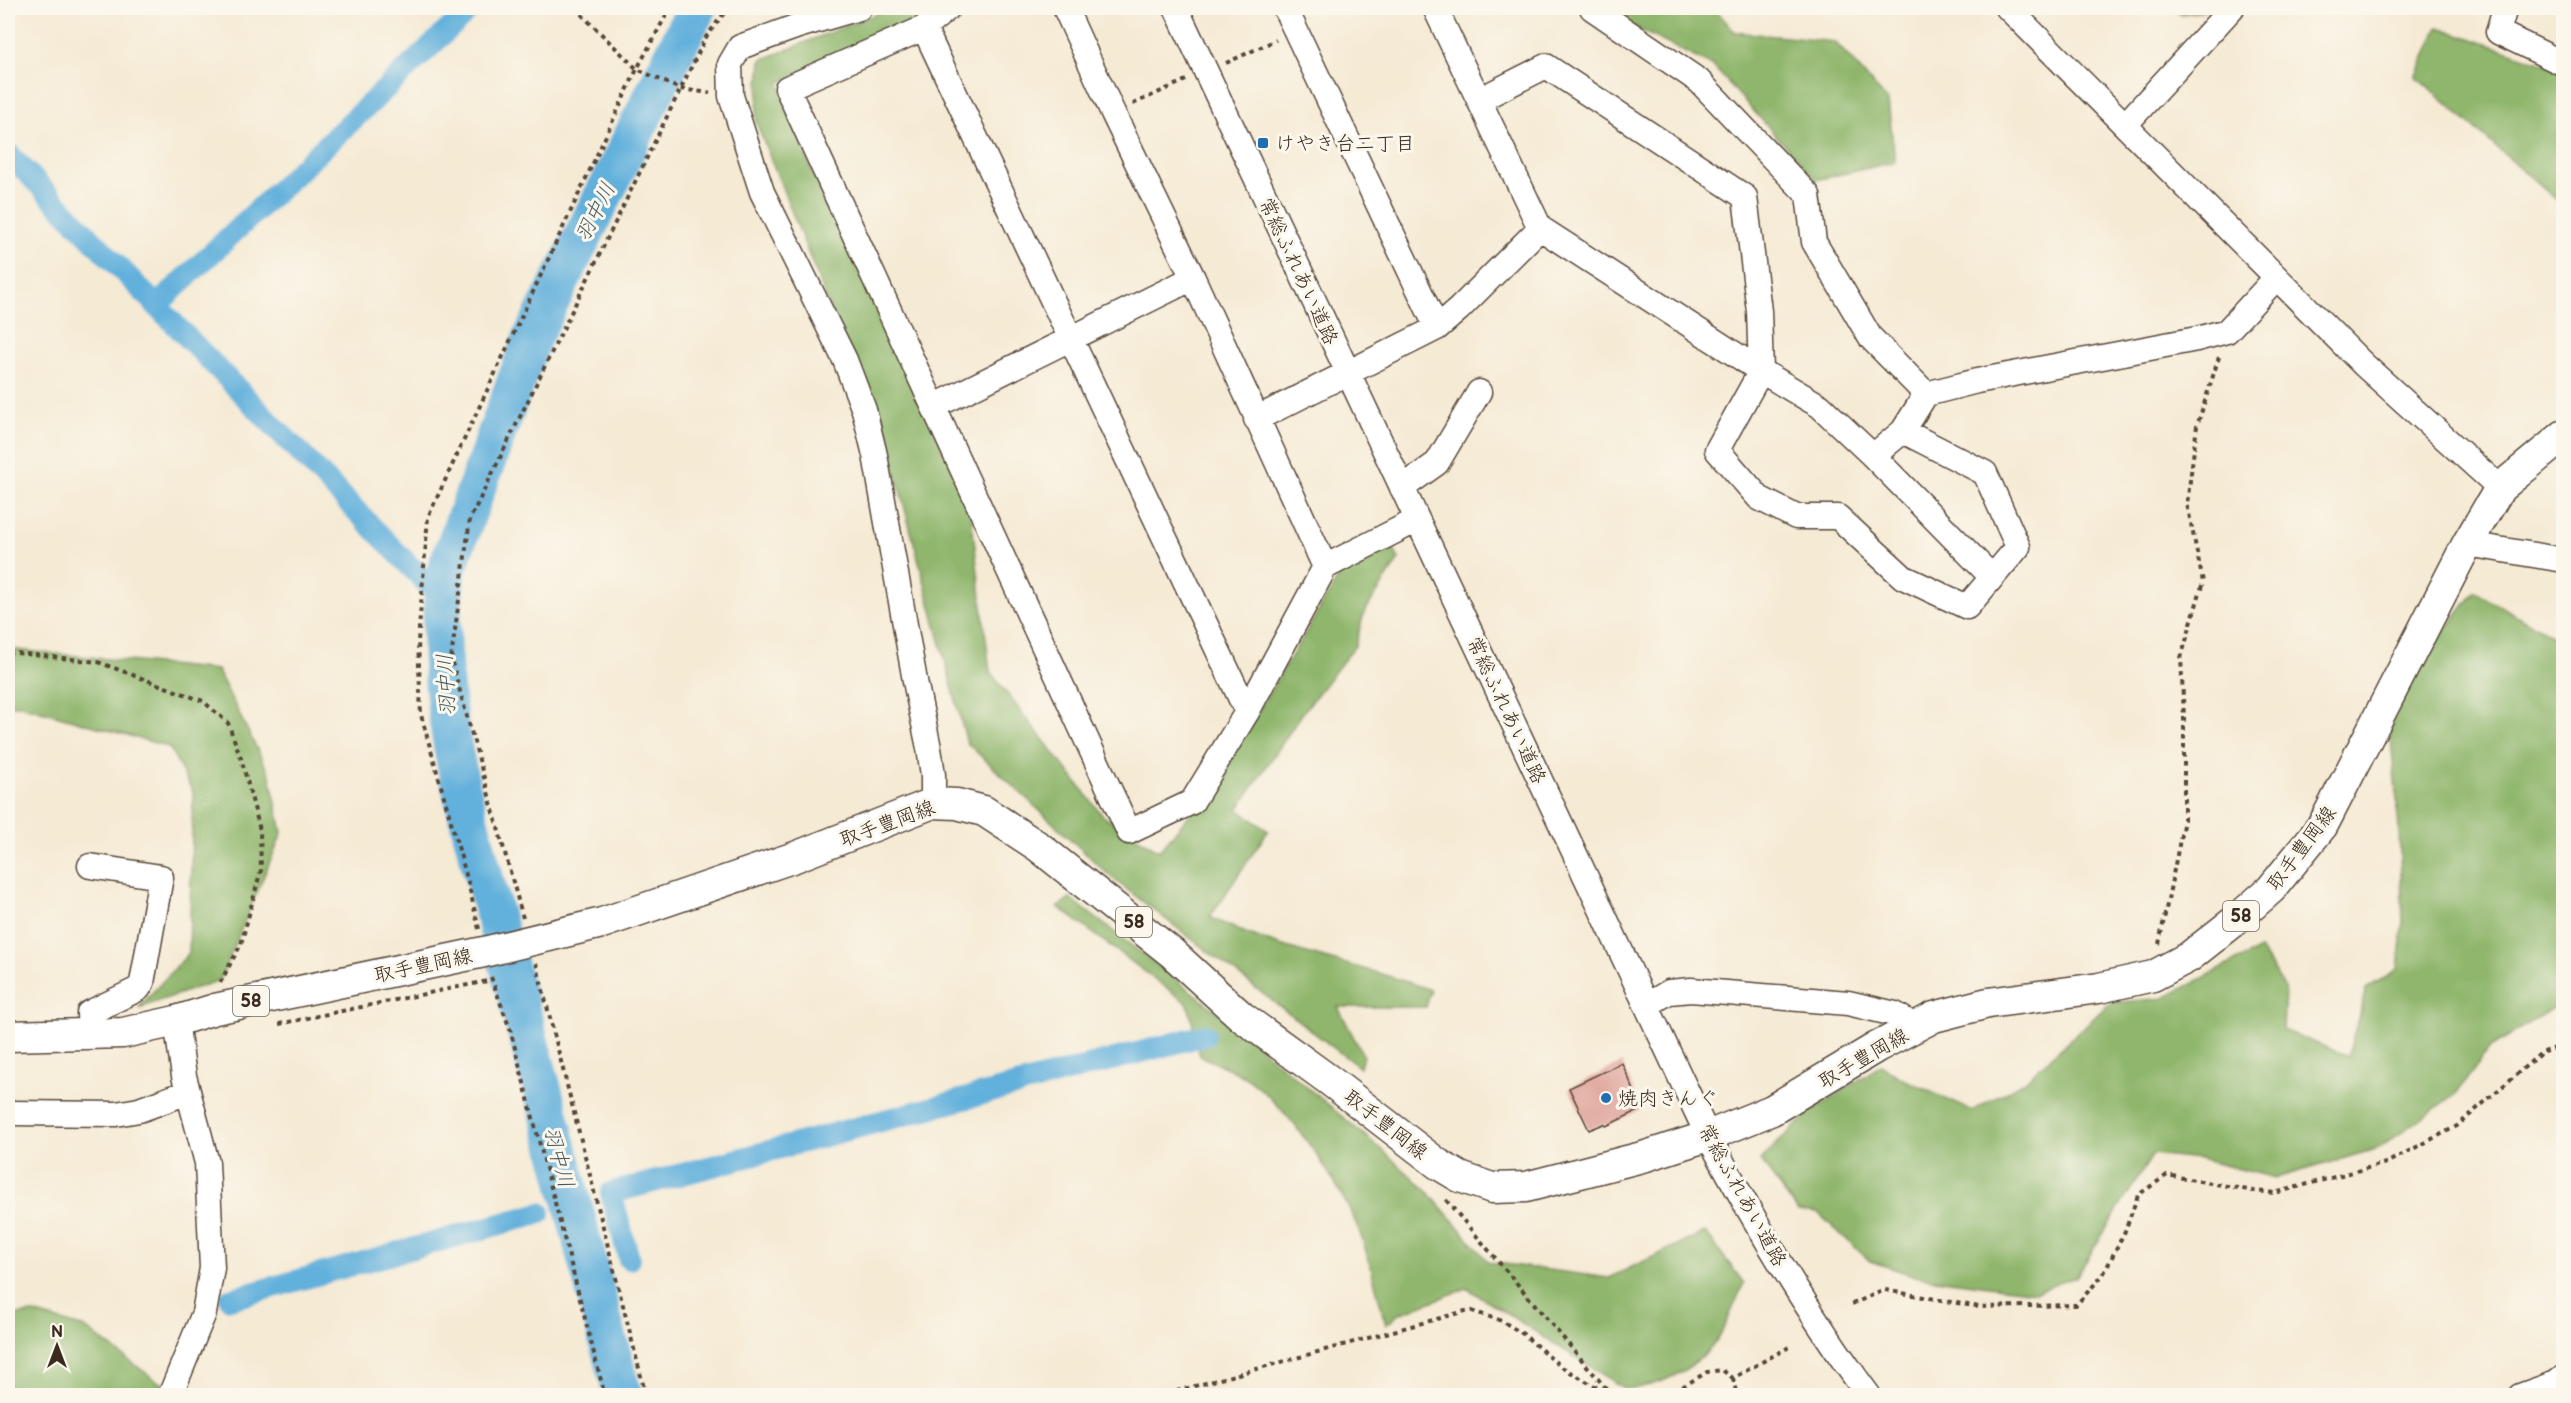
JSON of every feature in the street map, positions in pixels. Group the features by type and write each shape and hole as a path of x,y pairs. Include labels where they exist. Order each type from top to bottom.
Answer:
{"main road":[{"name":"取手豊岡線","path":"8,1036 123,1033 215,1009 488,951 602,923 795,857 933,803 957,804 984,811 1039,848 1172,953 1242,1017 1438,1164 1460,1177 1492,1188 1526,1187 1646,1156 1708,1136 1772,1110 1877,1047 1934,1017 1988,1003 2071,992 2153,976 2189,957 2245,913 2271,889 2323,825 2467,544 2500,488 2564,435"}],"street":[{"path":"859,8 798,26 740,47 730,64 731,96 762,192 845,360 864,410 876,455 915,681 929,748 933,775 933,803"},
{"path":"948,8 924,28 787,88 1130,832 1192,802 1247,712 1325,567 1417,520"},
{"path":"1065,8 1325,567"},
{"name":"常総ふれあい道路","path":"1176,8 1708,1136 1792,1283 1869,1395"},
{"path":"1285,8 1437,328"},
{"path":"1435,8 1540,228 1761,371 1820,406 1873,456 1992,577"},
{"path":"1592,8 1699,81 1808,195 1814,242 1870,337 1926,394"},
{"path":"2008,8 2364,365 2500,488"},
{"path":"2125,125 2232,8"},
{"path":"2505,8 2498,32 2564,64"},
{"path":"924,28 1247,712"},
{"path":"1479,100 1546,66 1745,197 1759,311 1761,371 1717,450 1758,498 1796,517 1838,517 1903,577 1967,607 2018,547 1985,473 1903,431"},
{"path":"1256,419 1437,328 1540,228"},
{"path":"1873,456 1903,431 1926,394 1977,381 2198,339 2227,331 2277,278"},
{"path":"935,406 1193,279"},
{"path":"1402,488 1437,463 1479,392"},
{"path":"2467,544 2564,560"},
{"path":"90,866 161,877 142,982 138,989 89,1013 90,1034"},
{"path":"1647,1005 1669,992 1691,990 1848,1003 1894,1014 1916,1027"},
{"path":"170,1395 204,1313 212,1268 207,1163 178,1045 176,1021"},
{"path":"8,1113 116,1114 139,1110 189,1092"},
{"path":"2520,1395 2556,1383 2564,1377"}],"path":[{"path":"575,8 640,70 680,89 731,96"},
{"path":"605,1395 510,1029 492,980 488,951 421,715 418,641 428,517 670,8"},
{"path":"646,1395 451,659 470,519 706,37 728,8"},
{"path":"2153,976 2184,820 2184,717 2181,658 2204,582 2187,504 2198,426 2227,331"},
{"path":"8,652 98,662 203,701 228,723 241,758 260,830 261,870 241,944 220,980 215,1009"},
{"path":"271,1026 492,980"},
{"path":"1852,1304 1885,1290 1980,1307 2076,1305 2103,1275 2125,1231 2138,1196 2167,1175 2275,1193 2386,1163 2457,1126 2541,1053 2564,1045"},
{"path":"1438,1164 1440,1193 1613,1395"},
{"path":"1159,1395 1469,1310 1523,1334 1560,1366 1613,1395"},
{"path":"1733,1378 1788,1347"},
{"path":"1667,1395 1707,1372 1722,1370 1733,1378 1737,1395"}],"green space":[{"path":"891,8 914,8 910,22 779,83 811,170 970,506 990,672 1103,816 1159,851 1212,788 1342,572 1392,546 1399,559 1364,613 1355,646 1304,711 1238,809 1268,831 1210,917 1263,939 1431,990 1426,1007 1338,1007 1363,1055 1360,1068 1112,878 967,743 895,471 756,122 761,60"},
{"path":"1595,8 1714,8 1735,32 1835,42 1888,101 1895,162 1816,180 1713,66"},
{"path":"2171,8 2226,8 2181,14"},
{"path":"2438,27 2563,70 2563,203 2416,77"},
{"path":"2475,592 2563,642 2563,1002 2490,1048 2455,1095 2379,1148 2276,1178 2199,1159 2153,1154 2076,1277 2035,1292 1919,1277 1870,1261 1818,1213 1798,1211 1760,1160 1809,1113 1881,1065 1901,1078 1972,1111 2024,1082 2110,1003 2164,998 2260,949 2285,989 2283,1030 2348,1056 2366,989 2398,969 2403,921 2398,810 2390,730 2414,671"},
{"path":"8,649 217,670 270,775 282,833 220,980 138,1008 189,953 193,792 169,747 20,705 8,705"},
{"path":"1070,898 1205,1002 1381,1149 1426,1190 1489,1262 1609,1278 1705,1232 1744,1283 1720,1335 1702,1357 1679,1373 1653,1384 1625,1389 1467,1288 1399,1314 1386,1325 1370,1263 1358,1228 1326,1168 1311,1147 1281,1109 1265,1093 1243,1076 1200,1056 1188,1004 1058,907"},
{"path":"33,1313 85,1328 157,1381 186,1395 8,1395 8,1316"}],"building":[{"name":"焼肉きんぐ","path":"1622,1063 1642,1109 1606,1126 1604,1124 1589,1130 1569,1088"}],"waterway":[{"path":"157,305 471,8"},
{"name":"羽中川","path":"623,1396 458,775 445,692 442,609 447,568 532,338 697,8"},
{"path":"8,153 442,599"},
{"path":"629,1259 611,1193 1205,1035"},
{"path":"230,1299 540,1213"},
{"path":"588,1269 596,1267"}],"place":[{"name":"けやき台二丁目","path":"1263,143"},
{"name":"焼肉きんぐ","path":"1606,1098"}]}
